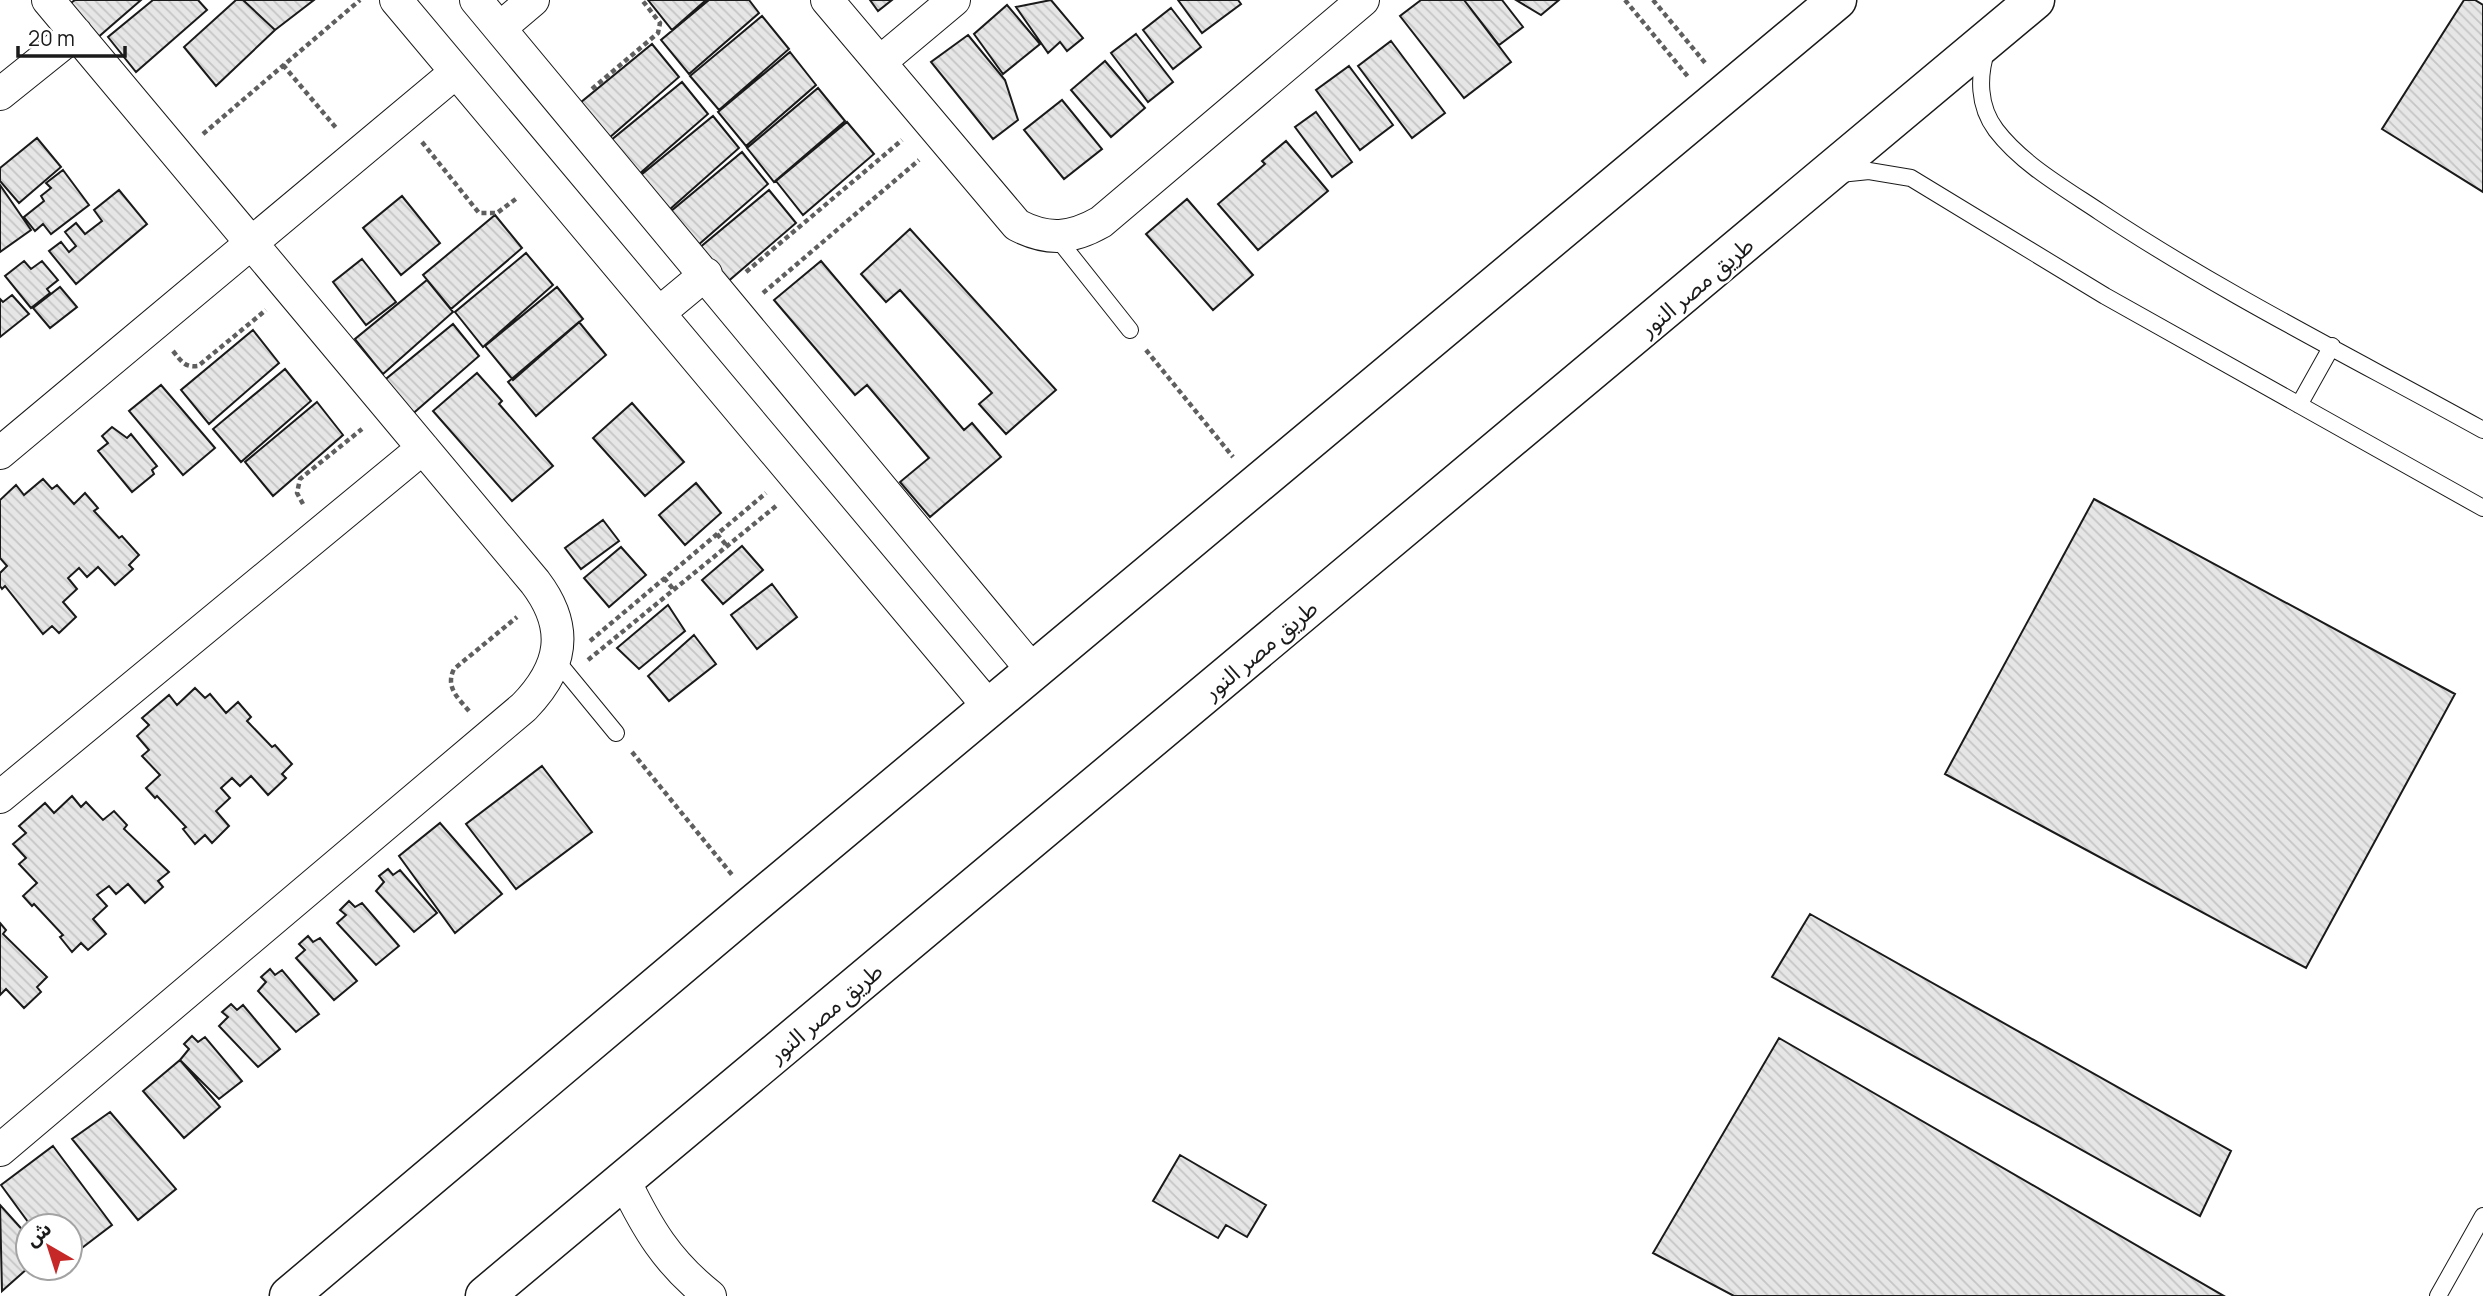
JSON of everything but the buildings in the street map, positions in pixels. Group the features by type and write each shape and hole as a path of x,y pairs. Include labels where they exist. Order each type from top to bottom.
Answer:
{"street":[{"path":"2,1144 490,736 562,668 555,615 545,595 48,0"},
{"path":"396,0 989,707"},
{"path":"477,0 1033,671"},
{"path":"500,28 533,0"},
{"path":"827,0 1017,225 1036,235 1057,238 1080,233 1101,222 1363,0"},
{"path":"880,62 954,0"},
{"path":"289,1296 989,707 1837,0"},
{"name":"طريق مصر النور","path":"489,1295 1827,176 1991,18 2035,0"},
{"path":"0,94 76,33"},
{"path":"0,453 456,72"},
{"path":"659,313 722,294"},
{"path":"0,797 423,448"},
{"path":"624,1180 649,1231 684,1276 710,1296"}],"lane":[{"path":"1991,18 1981,73 1981,93 1986,113 2005,141 2047,176 2143,240 2483,430"},
{"path":"1827,176 1870,171 1911,178 2105,296 2483,508"},
{"path":"1057,238 1130,330"},
{"path":"2299,405 2332,346"},
{"path":"562,668 616,733"},
{"path":"2438,1296 2483,1216"}],"path":[{"path":"178,155 360,0"},
{"path":"568,110 658,33 660,23 642,0"},
{"path":"1625,0 1720,98"},
{"path":"1653,0 1720,98"},
{"path":"284,65 358,154"},
{"path":"402,117 484,215 497,214 544,177"},
{"path":"722,294 936,129"},
{"path":"722,294 936,129"},
{"path":"152,326 183,364 189,367 198,366 290,289"},
{"path":"1130,330 1255,485"},
{"path":"324,528 298,498 300,479 389,407"},
{"path":"562,668 717,534 797,478"},
{"path":"562,668 674,590 727,546 797,478"},
{"path":"717,534 727,546"},
{"path":"664,578 674,590"},
{"path":"490,736 454,693 450,678 454,669 545,595"},
{"path":"616,733 755,903"}]}
